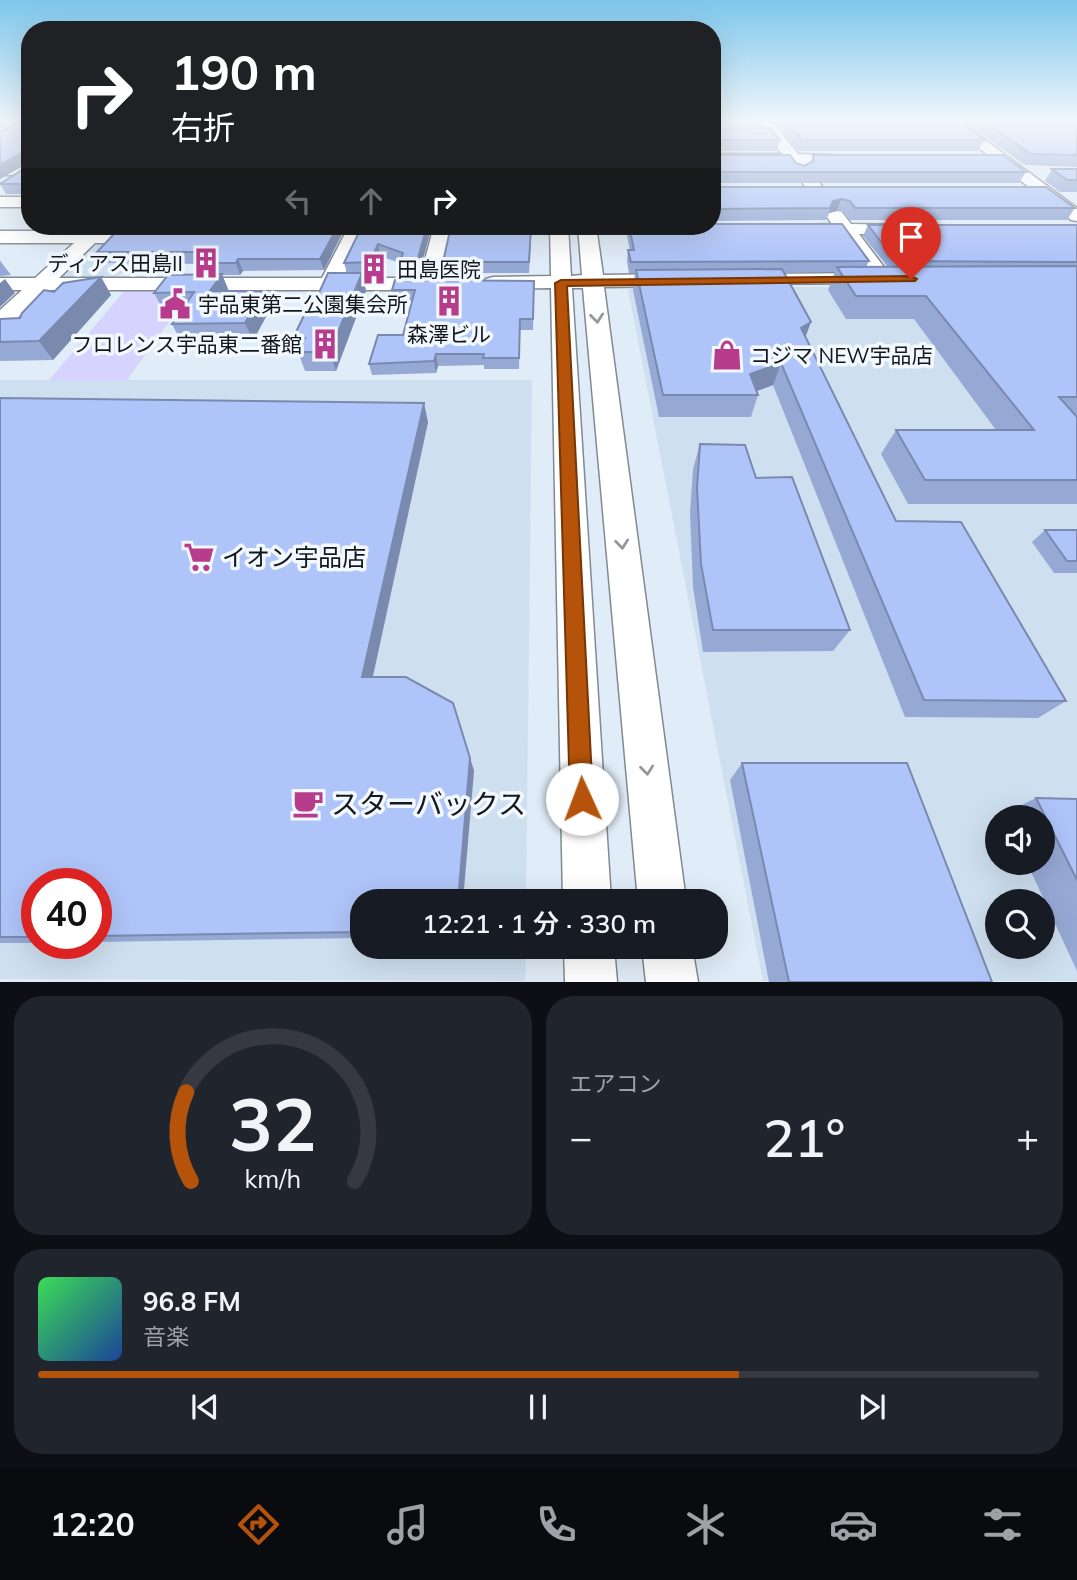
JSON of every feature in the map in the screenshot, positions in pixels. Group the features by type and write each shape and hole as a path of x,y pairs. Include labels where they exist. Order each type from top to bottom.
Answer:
{"street":[{"path":"730,280 890,279 844,229 798,166"},
{"path":"1011,166 1020,173 1043,182 1072,224"},
{"path":"0,170 21,170"},
{"path":"0,190 21,176"},
{"path":"1017,191 1043,182"},
{"path":"790,191 843,191"},
{"path":"0,202 21,202"},
{"path":"789,229 926,229"},
{"path":"0,237 39,235"},
{"path":"0,322 94,235"},
{"path":"143,235 173,237"},
{"path":"330,283 354,235"},
{"path":"429,284 441,235"},
{"path":"576,235 561,283 586,889"},
{"path":"580,235 593,282 661,889"},
{"path":"240,284 254,263"},
{"path":"0,284 464,284 688,280"},
{"path":"590,959 591,982"},
{"path":"669,959 672,982"}],"shaded area":[{"path":"99,239 153,239 118,277 59,277"},
{"path":"636,287 1077,287 1077,981 763,981 628,290"},
{"path":"126,289 193,289 127,380 49,380"},
{"name":"イオン宇品店","path":"0,380 532,380 526,889 350,889 350,959 526,959 525,981 0,979"}],"building":[{"path":"721,166 1018,166 1026,172 721,172"},
{"path":"1052,169 1077,169 1077,180 1067,180"},
{"path":"21,171 21,184 0,184"},
{"path":"721,187 1046,187 1075,208 855,208 850,201 841,199 833,201 830,208 721,209"},
{"path":"721,224 842,224 869,261 631,262 628,250 634,250 631,235 721,235"},
{"path":"868,225 1077,225 1077,262 896,261"},
{"path":"113,235 333,235 320,259 238,259 236,263 206,263 205,252 97,252"},
{"path":"358,235 424,235 417,262 400,262 403,253 378,244 370,262 344,263"},
{"path":"449,235 530,235 529,262 443,262"},
{"path":"1077,266 1077,397 1059,397 1077,417 1077,480 925,480 896,430 1034,430 926,296 856,296 837,267"},
{"path":"782,269 811,322 801,328 896,521 961,522 1066,701 924,700 781,363 750,374 758,395 663,395 636,270"},
{"path":"328,273 362,273 330,352 298,352 305,338 293,338"},
{"path":"222,274 210,291 263,291 245,323 172,324 194,292 154,293 168,275"},
{"path":"101,277 39,341 0,342 0,319 20,318 44,290 54,292 63,283"},
{"path":"395,280 534,281 533,319 520,319 519,358 483,358 484,354 436,354 434,361 369,364 378,335 403,335 415,290 392,290"},
{"name":"イオン宇品店","path":"0,398 424,403 362,677 406,677 453,703 470,758 459,889 350,889 350,932 112,936 112,868 21,868 21,937 0,937"},
{"path":"700,444 745,445 756,478 792,477 850,630 713,630 701,564 697,488"},
{"path":"1045,530 1077,530 1077,561 1067,561"},
{"path":"742,763 907,763 992,982 789,982"},
{"path":"1036,798 1077,799 1077,880 1055,836 1055,805 1040,805"}],"place":[{"name":"ディアス田島II","path":"206,263"},
{"name":"田島医院","path":"374,269"},
{"name":"森澤ビル","path":"449,301"},
{"name":"宇品東第二公園集会所","path":"175,304"},
{"name":"フロレンス宇品東二番館","path":"325,344"},
{"name":"コジマ NEW宇品店","path":"727,355"},
{"name":"イオン宇品店","path":"199,557"},
{"name":"スターバックス","path":"308,803"}],"route":[{"path":"582,799 561,283 911,279"}]}
